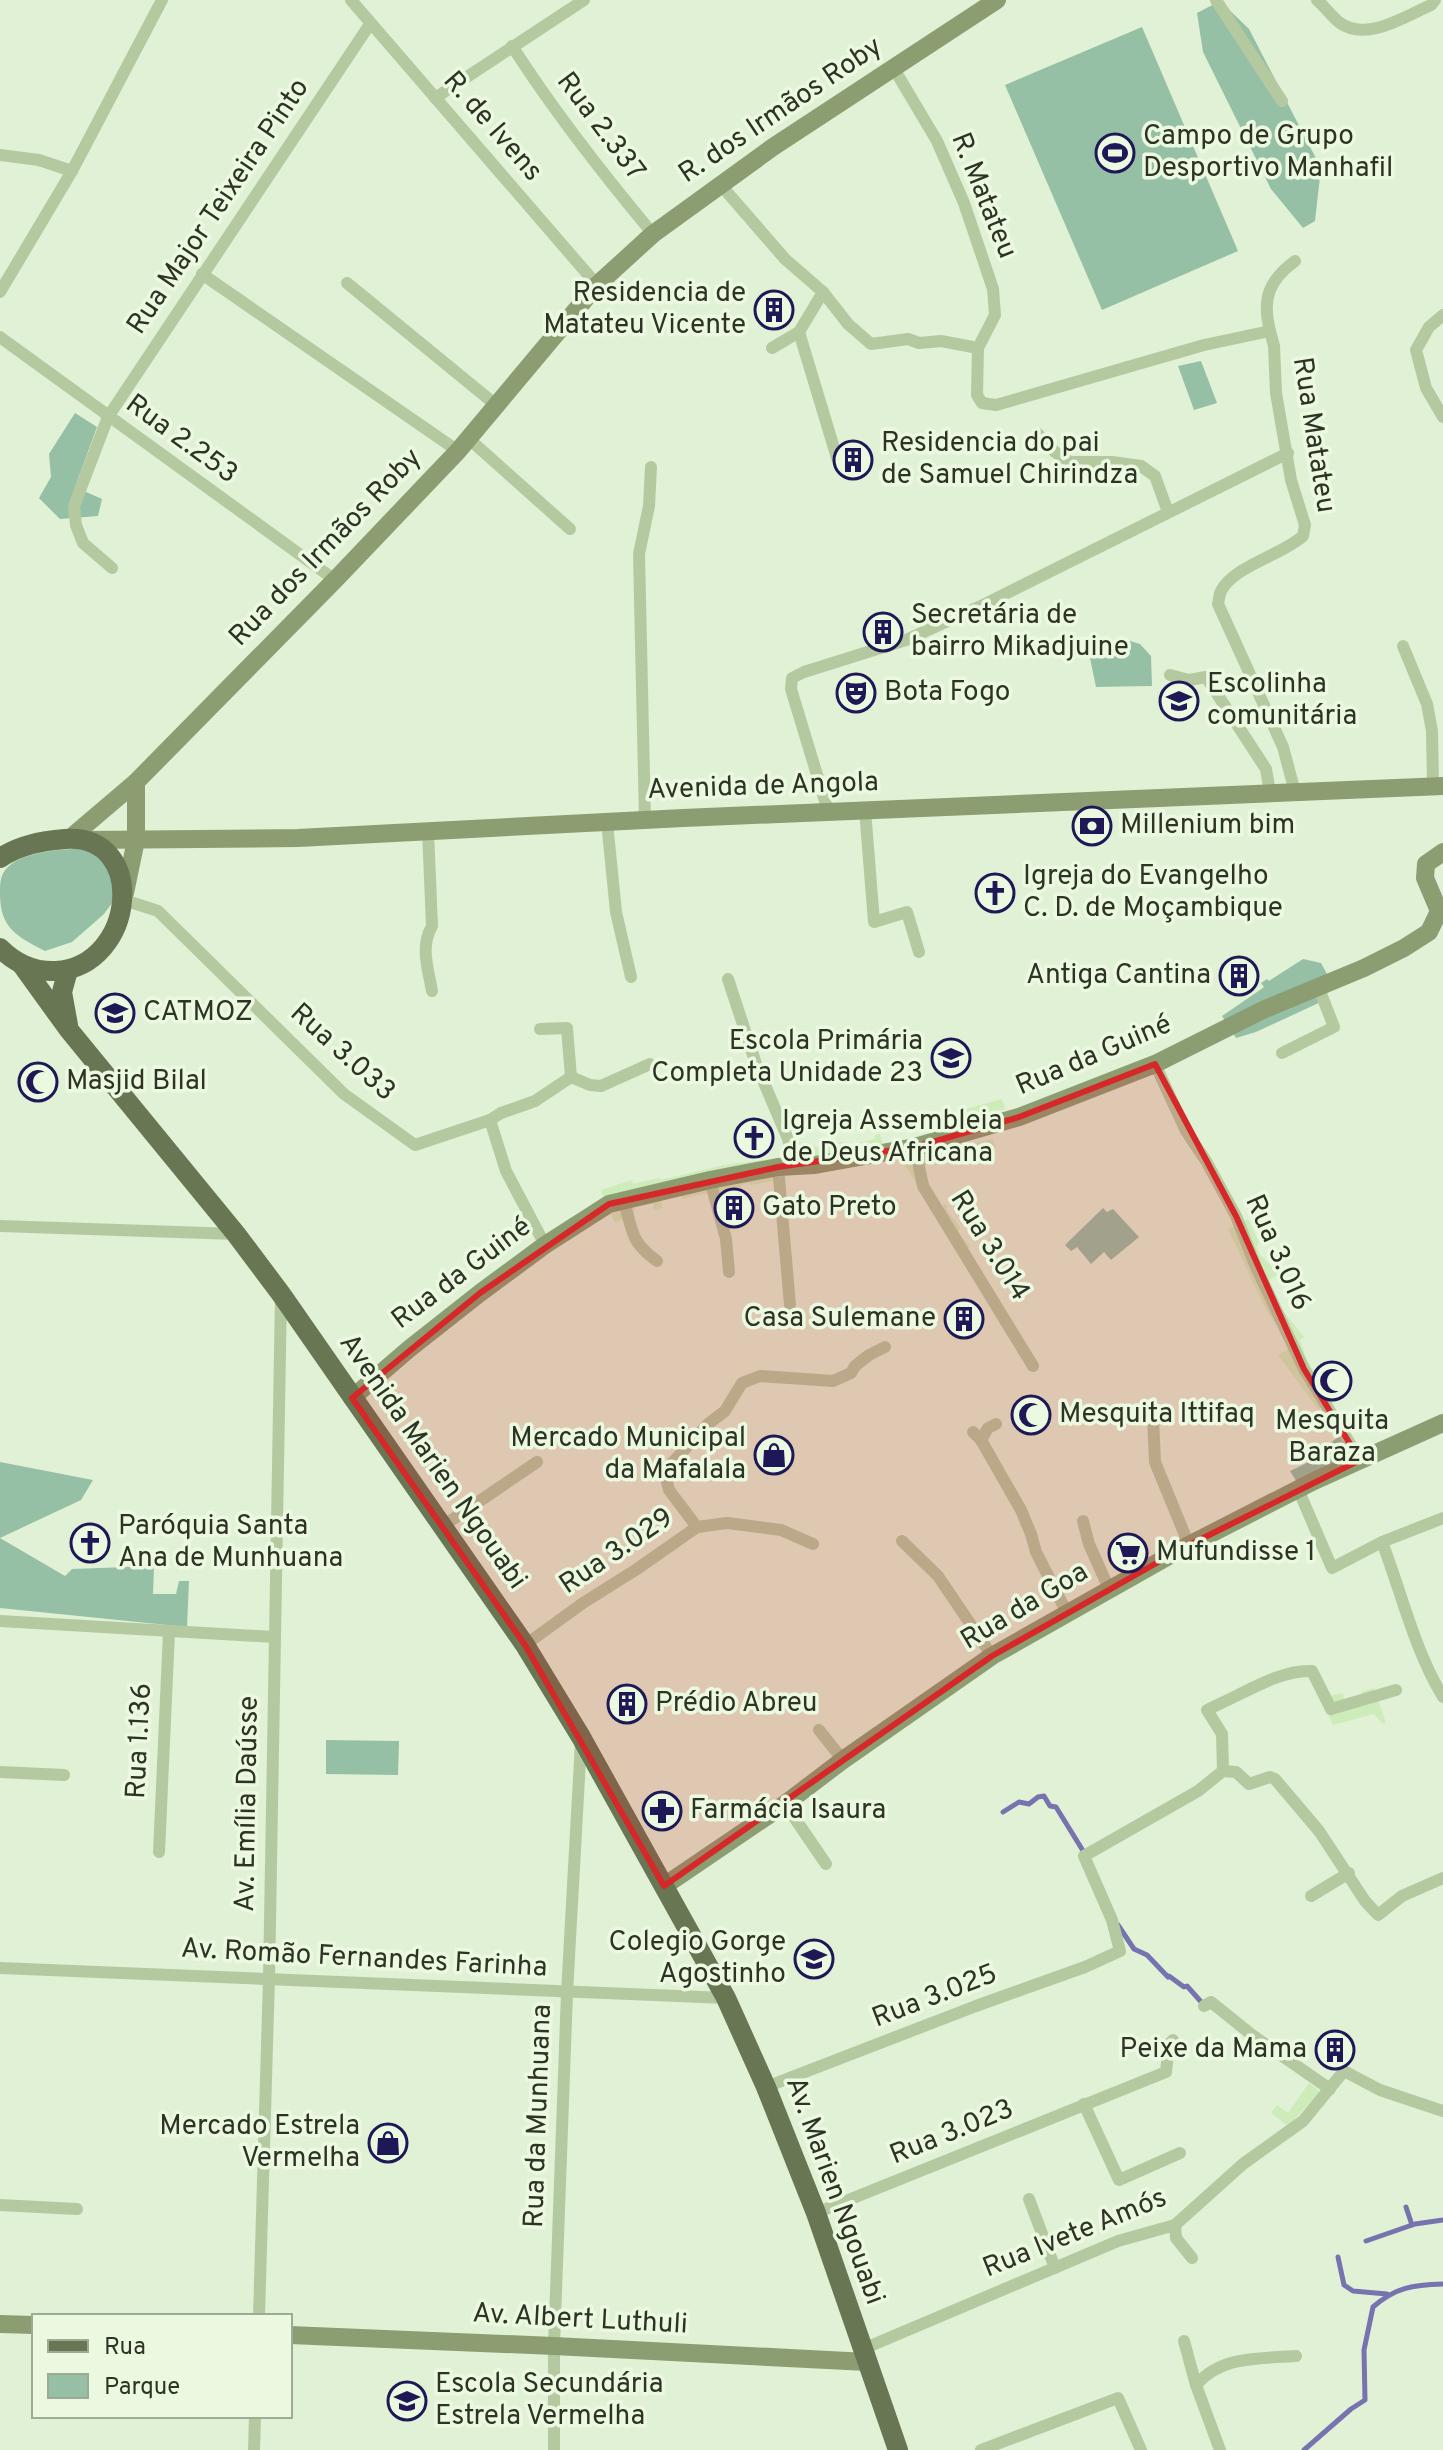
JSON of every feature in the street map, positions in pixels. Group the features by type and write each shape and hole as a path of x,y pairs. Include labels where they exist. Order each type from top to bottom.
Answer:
{"main road":[{"path":"0,948 22,965 45,971 68,970 97,955 117,929 124,900 117,869 98,844 77,840 37,842 5,851"},
{"name":"Avenida Marien Ngouabi","path":"22,965 69,1030 236,1234 281,1294 525,1645 581,1737 704,1958"},
{"path":"68,970 62,992 69,1030"},
{"name":"Av. Marien Ngouabi","path":"704,1958 726,1998 766,2087 816,2213 898,2450"}],"street":[{"path":"0,292 72,171 162,0"},
{"name":"R. de Ivens","path":"351,0 601,281"},
{"path":"435,98 584,0"},
{"name":"R. dos Irmãos Roby","path":"601,281 653,234 720,184 997,0"},
{"path":"1216,0 1282,101"},
{"path":"1317,0 1342,24 1358,30 1377,28 1431,5 1435,0"},
{"name":"Rua Major Teixeira Pinto","path":"112,568 83,543 76,525 74,506 108,417 370,24"},
{"name":"Rua 2.337","path":"512,46 547,101 590,159 653,234"},
{"name":"R. Matateu","path":"893,67 937,141 964,203 993,289 995,315 978,348"},
{"path":"0,155 39,160 72,171"},
{"path":"720,184 785,259 823,292 848,324 871,344 908,339 919,343 941,341 978,348"},
{"path":"1270,331 1267,317 1270,286 1295,261"},
{"path":"202,274 463,444 570,529"},
{"name":"Rua dos Irmãos Roby","path":"77,840 223,695 463,444 601,281"},
{"path":"347,283 496,405"},
{"path":"772,348 799,332 823,292"},
{"path":"1443,315 1429,327 1416,350 1426,388 1443,417"},
{"name":"Rua Matateu","path":"978,348 977,395 982,403 996,405 1204,345 1270,331 1274,346 1276,393 1291,480 1305,525 1303,536 1292,546 1241,572 1221,591 1218,604 1283,747 1295,792"},
{"path":"799,332 837,458"},
{"name":"Rua 2.253","path":"0,337 335,580"},
{"path":"1037,433 1070,462 1141,466 1155,476 1168,512"},
{"path":"828,811 791,689 792,678 906,640 983,605 1288,453"},
{"path":"645,820 639,554 649,506 651,467"},
{"path":"1403,646 1427,704 1438,786"},
{"path":"1170,675 1189,680 1206,677 1266,769 1270,793"},
{"path":"124,900 136,840 136,782"},
{"name":"Avenida de Angola","path":"77,840 298,838 828,811 1438,786"},
{"path":"865,810 874,922 907,912 919,952"},
{"path":"607,822 616,912 631,977"},
{"path":"428,831 432,926 426,936 424,951 432,991"},
{"name":"Rua da Guiné","path":"352,1398 409,1349 545,1245 609,1204 710,1180 915,1147 1019,1117 1155,1064 1254,1014 1404,948 1429,932 1441,912 1425,878 1426,864 1443,852"},
{"name":"Rua 3.033","path":"124,900 158,911 344,1094 415,1145 535,1101 571,1077"},
{"path":"728,979 756,1064 788,1139 790,1305"},
{"path":"1282,1053 1334,1027 1318,986"},
{"path":"540,1029 567,1028 571,1077 590,1085 601,1086 650,1064"},
{"name":"Rua 3.016","path":"1155,1064 1186,1131 1236,1216 1256,1267 1304,1369 1360,1460"},
{"path":"490,1120 506,1171 545,1245"},
{"name":"Rua 3.014","path":"915,1147 923,1186 1033,1366"},
{"path":"710,1180 726,1239 729,1272"},
{"path":"623,1200 631,1233 640,1248 657,1261"},
{"path":"0,1226 236,1234"},
{"name":"Av. Emília Daússe","path":"259,2314 269,1978 281,1294"},
{"path":"813,1544 781,1530 727,1523 697,1527 669,1490 666,1478 673,1462 708,1424 725,1411 742,1383 760,1376 833,1381 851,1373 869,1355 885,1347"},
{"path":"1153,1418 1155,1462 1189,1545"},
{"name":"Rua da Goa","path":"664,1886 992,1656 1189,1545 1298,1489 1443,1423"},
{"path":"996,1424 977,1436 1021,1510 1036,1552 1067,1613"},
{"path":"443,1526 537,1462"},
{"path":"1298,1489 1332,1568 1382,1542 1443,1518"},
{"path":"1083,1521 1089,1544 1109,1589"},
{"name":"Rua 3.029","path":"525,1645 697,1527"},
{"path":"902,1541 938,1576 992,1656"},
{"path":"1382,1542 1418,1650 1443,1697"},
{"path":"0,1621 275,1637"},
{"name":"Rua 1.136","path":"159,1852 169,1632"},
{"path":"1396,1690 1331,1709 1312,1671 1304,1671 1282,1676 1207,1710 1222,1734 1223,1771 1236,1772 1249,1784 1270,1777 1275,1779 1319,1831 1365,1901 1378,1915 1402,1896 1443,1878"},
{"path":"819,1730 843,1760"},
{"name":"Rua da Munhuana","path":"554,2450 554,2346 567,1993 581,1737"},
{"name":"Rua 3.025","path":"766,2087 1120,1951 1112,1920 1084,1856 1198,1791 1223,1771"},
{"path":"0,1772 64,1775"},
{"path":"785,1804 826,1864"},
{"path":"1311,1896 1349,1873"},
{"name":"Av. Romão Fernandes Farinha","path":"0,1968 726,1998"},
{"path":"1204,2006 1211,2002 1252,2035 1330,2089 1344,2071 1380,2090 1443,2111"},
{"name":"Rua 3.023","path":"816,2213 1166,2072 1169,2044 1173,2040"},
{"name":"Rua Ivete Amós","path":"865,2356 1118,2241 1175,2225 1243,2164 1303,2121 1330,2089"},
{"path":"1084,2104 1119,2180 1180,2153"},
{"path":"1029,2199 1055,2268"},
{"path":"0,2205 77,2209"},
{"path":"1175,2225 1176,2238 1192,2258"},
{"path":"0,2324 32,2325"},
{"name":"Av. Albert Luthuli","path":"292,2335 865,2356"},
{"path":"1184,2341 1196,2385 1220,2450"},
{"path":"1196,2385 1206,2373 1228,2362 1296,2356"},
{"path":"981,2450 1118,2398 1141,2450"},
{"path":"254,2450 255,2418"},
{"path":"888,2422 888,2450"}],"highlighted area":[{"path":"1155,1064 1236,1216 1304,1369 1360,1460 1183,1548 992,1656 664,1886 525,1645 352,1398 480,1293 609,1204 778,1167 915,1147 1019,1117"}],"green space":[{"path":"1220,1 1249,29 1321,168 1315,221 1303,228 1271,189 1203,52 1197,13"},
{"name":"Campo de Grupo Desportivo Manhafil","path":"1142,27 1238,251 1102,310 1005,85"},
{"path":"1201,361 1217,403 1194,410 1178,366"},
{"path":"75,413 97,427 75,487 102,499 98,516 60,519 39,498 51,477 49,454"},
{"path":"1127,640 1140,644 1151,656 1152,686 1096,687 1090,658 1104,652 1104,647"},
{"path":"82,848 107,861 117,896 104,914 72,942 45,951 26,941 7,923 1,905 3,875 6,869 22,858"},
{"path":"1303,959 1321,963 1333,985 1320,992 1323,1001 1236,1038 1222,1016 1264,987 1261,983"},
{"path":"1103,1208 1107,1212 1113,1209 1139,1237 1111,1260 1104,1252 1091,1264 1077,1247 1071,1251 1065,1245"},
{"path":"1340,1436 1351,1457 1298,1484 1290,1471 1313,1460 1311,1456"},
{"path":"0,1462 93,1480 81,1500 0,1538"},
{"path":"0,1538 65,1576 72,1569 154,1566 153,1594 176,1594 179,1581 189,1581 187,1627 0,1608"},
{"path":"326,1740 399,1741 398,1775 326,1774"}],"shaded area":[{"path":"1002,1099 1005,1109 957,1121 962,1110"},
{"path":"880,1134 884,1149 813,1158 799,1156 797,1142 819,1147 820,1143 849,1142 852,1150 858,1148 858,1143 875,1139 875,1135"},
{"path":"993,1139 995,1146 979,1153 976,1147 966,1151 968,1157 924,1165 931,1191 940,1207 946,1204 960,1228 958,1232 970,1247 960,1254 901,1159"},
{"path":"781,1158 785,1179 741,1185 740,1190 661,1199 662,1208 654,1210 653,1204 635,1207 634,1215 615,1223 601,1190 632,1180 633,1184 724,1165"},
{"path":"1248,1219 1259,1242 1259,1253 1278,1274 1267,1282 1284,1312 1304,1337 1300,1340 1307,1360 1333,1403 1330,1405 1318,1409 1278,1355 1291,1348 1265,1308 1228,1229"},
{"path":"1374,1688 1386,1723 1374,1714 1333,1725 1321,1698 1343,1693 1344,1699"},
{"path":"1309,2083 1320,2092 1288,2126 1271,2113 1277,2105 1288,2113"}],"waterway":[{"path":"1003,1812 1019,1802 1029,1804 1044,1796 1050,1806 1056,1807 1085,1854"},
{"path":"1118,1925 1134,1949 1147,1955 1168,1977 1187,1986 1203,2004"},
{"path":"1406,2207 1412,2225"},
{"path":"1366,2241 1415,2224 1443,2220"},
{"path":"1338,2257 1344,2285 1353,2291 1387,2294"},
{"path":"1304,2450 1365,2400 1364,2350 1373,2307 1405,2288 1443,2284"}],"place":[{"name":"Campo de Grupo Desportivo Manhafil","path":"1115,153"},
{"name":"Residencia de Matateu Vicente","path":"774,310"},
{"name":"Residencia do pai de Samuel Chirindza","path":"853,460"},
{"name":"Secretária de bairro Mikadjuine","path":"883,632"},
{"name":"Bota Fogo","path":"856,693"},
{"name":"Escolinha comunitária","path":"1179,701"},
{"name":"Millenium bim","path":"1092,826"},
{"name":"Igreja do Evangelho C. D. de Moçambique","path":"995,893"},
{"name":"Antiga Cantina","path":"1239,976"},
{"name":"CATMOZ","path":"115,1013"},
{"name":"Escola Primária Completa Unidade 23","path":"951,1058"},
{"name":"Masjid Bilal","path":"38,1082"},
{"name":"Igreja Assembleia de Deus Africana","path":"754,1138"},
{"name":"Gato Preto","path":"734,1208"},
{"name":"Casa Sulemane","path":"964,1319"},
{"name":"Mesquita Baraza","path":"1332,1381"},
{"name":"Mesquita Ittifaq","path":"1031,1415"},
{"name":"Mercado Municipal da Mafalala","path":"774,1455"},
{"name":"Paróquia Santa Ana de Munhuana","path":"90,1543"},
{"name":"Mufundisse 1","path":"1128,1553"},
{"name":"Prédio Abreu","path":"627,1704"},
{"name":"Farmácia Isaura","path":"662,1811"},
{"name":"Colegio Gorge Agostinho","path":"814,1959"},
{"name":"Peixe da Mama","path":"1335,2050"},
{"name":"Mercado Estrela Vermelha","path":"388,2143"},
{"name":"Escola Secundária Estrela Vermelha","path":"407,2401"}]}
